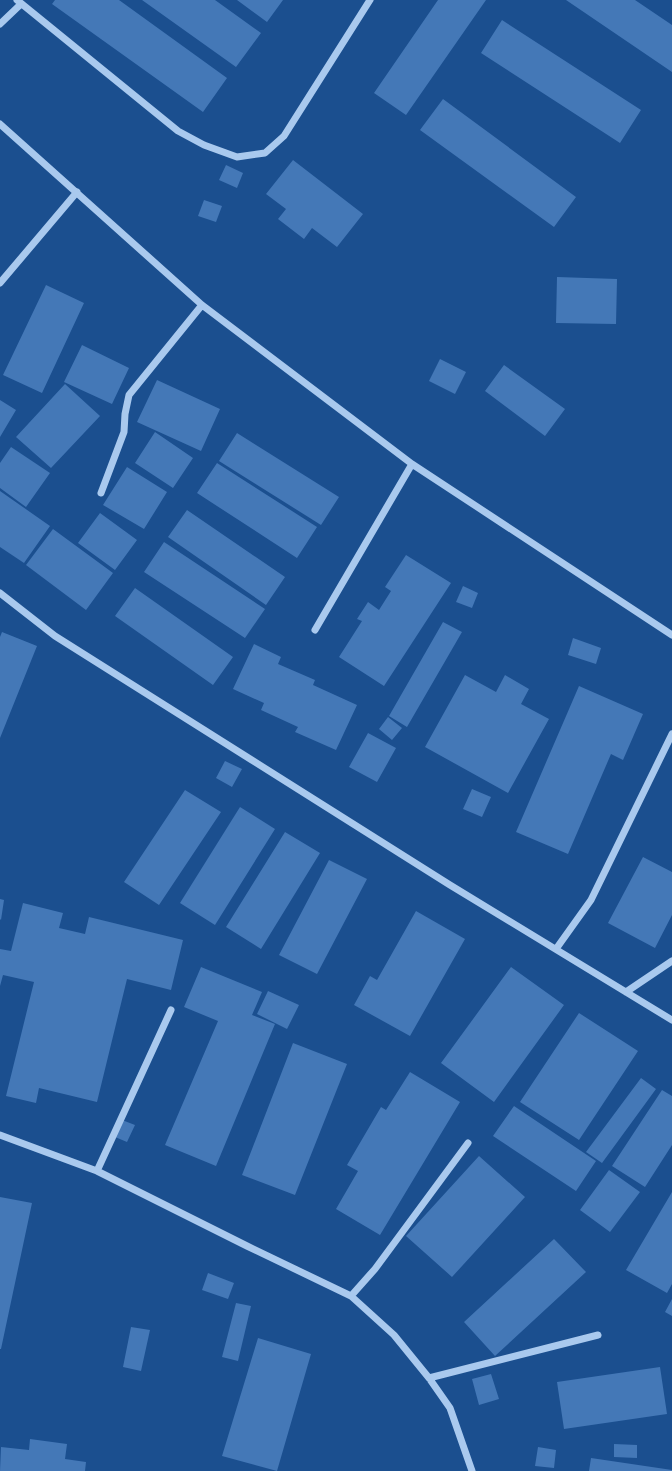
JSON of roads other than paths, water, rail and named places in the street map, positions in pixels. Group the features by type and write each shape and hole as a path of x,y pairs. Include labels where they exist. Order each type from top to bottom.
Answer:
{"street":[{"path":"0,24 19,2 178,131 204,145 237,157 265,153 284,136 370,0"},
{"path":"0,124 202,305 412,464 672,635"},
{"path":"0,283 77,192"},
{"path":"101,493 124,432 124,414 129,395 202,305"},
{"path":"315,630 412,464"},
{"path":"0,592 55,636 258,765 672,1020"},
{"path":"556,949 591,900 672,734"},
{"path":"626,992 672,961"},
{"path":"97,1171 171,1010"},
{"path":"0,1135 97,1171 351,1296 394,1335 429,1378 450,1408 472,1471"},
{"path":"351,1296 375,1269 468,1143"},
{"path":"429,1378 598,1335"}]}
